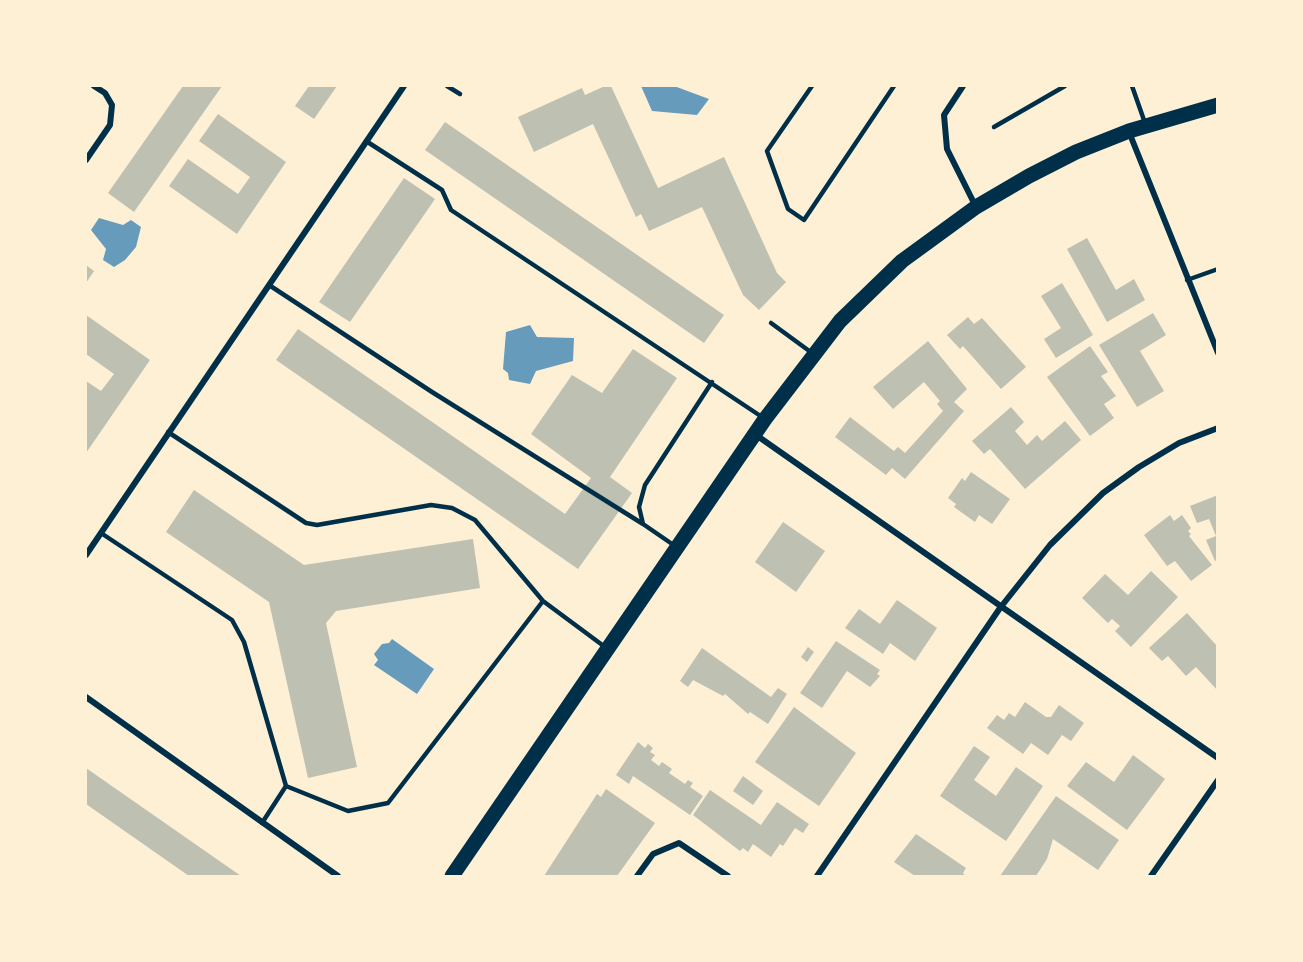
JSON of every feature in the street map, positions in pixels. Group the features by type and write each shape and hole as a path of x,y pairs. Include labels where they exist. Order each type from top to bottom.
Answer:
{"main road":[{"path":"452,876 765,418 840,321 902,261 976,207 1038,171 1129,131 1218,105"}],"street":[{"path":"86,160 110,125 112,105 105,93 94,86"},
{"path":"86,555 404,86"},
{"path":"963,86 944,116 947,149 976,207"},
{"path":"1129,131 1218,353"},
{"path":"817,876 1000,608 1050,545 1103,493 1179,443 1218,428"},
{"path":"755,433 1000,608 1218,758"},
{"path":"86,697 338,876"},
{"path":"1151,876 1218,780"},
{"path":"637,876 653,854 679,843 728,876"}],"lane":[{"path":"447,86 460,94"},
{"path":"812,86 767,151 788,209 804,220 894,86"},
{"path":"994,127 1065,86"},
{"path":"1132,86 1146,125"},
{"path":"365,141 442,190 451,210 765,418"},
{"path":"1187,280 1218,269"},
{"path":"269,285 440,397 644,524 676,547"},
{"path":"771,323 813,353"},
{"path":"644,524 639,507 645,485 712,382"},
{"path":"168,432 306,522 316,525 431,505 452,508 475,520 543,601 607,649"},
{"path":"100,533 232,620 244,642 286,786 262,823"},
{"path":"286,786 348,812 388,803 543,601"}],"water":[{"path":"641,86 674,86 709,99 697,115 652,111"},
{"path":"99,218 123,225 131,220 141,227 136,247 125,260 114,267 103,260 106,249 91,230"},
{"path":"530,325 537,337 574,338 573,361 536,371 530,384 509,380 508,373 503,369 506,332"},
{"path":"392,639 434,669 417,694 374,665 378,660 374,654 382,644 389,643"}],"building":[{"path":"183,86 222,86 134,212 108,193"},
{"path":"309,86 337,86 314,119 295,106"},
{"path":"605,86 611,86 658,188 724,157 777,273 786,282 759,310 743,295 702,207 649,231 641,214 636,217 593,124 534,152 518,117 582,88 585,95"},
{"path":"218,114 286,162 237,234 169,186 188,159 238,194 250,177 199,141"},
{"path":"445,122 724,315 704,343 425,150"},
{"path":"404,178 435,199 350,322 319,302"},
{"path":"1087,238 1116,290 1134,279 1145,300 1107,322 1067,249"},
{"path":"86,265 94,271 86,283"},
{"path":"1062,283 1093,335 1056,358 1044,339 1061,328 1041,296"},
{"path":"1153,313 1166,335 1140,351 1164,391 1137,407 1099,345"},
{"path":"86,315 150,360 86,453 86,381 101,391 114,374 86,354"},
{"path":"968,317 974,324 982,318 1026,367 1001,389 963,346 960,349 947,335"},
{"path":"298,329 565,514 591,478 531,434 572,375 602,393 633,349 677,378 610,477 632,493 578,569 276,360"},
{"path":"928,341 967,389 954,402 964,411 905,479 892,468 886,475 835,437 850,417 894,451 898,447 905,453 943,411 937,404 940,401 924,382 893,409 873,387"},
{"path":"1090,346 1108,372 1101,376 1116,396 1104,404 1114,418 1090,436 1047,377"},
{"path":"1011,407 1024,422 1015,431 1027,445 1037,435 1042,441 1065,421 1081,440 1025,489 990,449 984,454 972,441"},
{"path":"971,472 1010,499 992,524 979,515 975,522 954,507 956,504 948,498 962,478 965,481"},
{"path":"194,490 304,565 473,539 480,588 336,611 326,623 357,767 308,778 269,602 166,532"},
{"path":"1218,495 1218,559 1215,561 1206,540 1216,536 1209,519 1197,523 1190,506"},
{"path":"1170,515 1174,521 1182,515 1191,528 1188,531 1191,534 1189,536 1212,565 1191,581 1175,561 1167,566 1144,535"},
{"path":"783,522 825,551 796,592 755,562"},
{"path":"1151,571 1178,597 1131,647 1115,631 1120,626 1112,619 1108,623 1082,598 1105,574 1128,595"},
{"path":"897,600 937,628 915,661 890,643 883,654 845,628 859,609 880,624"},
{"path":"1187,613 1218,647 1218,691 1196,667 1186,676 1168,656 1162,661 1149,648"},
{"path":"836,641 880,670 877,674 880,676 870,687 847,671 822,708 800,693"},
{"path":"808,647 814,652 807,662 801,657"},
{"path":"702,648 771,697 778,688 787,694 768,724 750,712 748,714 725,694 723,696 693,680 688,687 680,681"},
{"path":"1025,702 1046,717 1051,717 1059,705 1084,723 1071,741 1062,735 1048,755 1031,743 1023,754 987,728 997,715 1004,720 1009,713 1015,717"},
{"path":"794,707 856,753 819,806 755,762"},
{"path":"638,742 645,748 648,744 653,748 650,752 655,755 651,760 659,766 662,762 672,769 669,773 685,784 688,780 693,783 690,787 703,796 690,815 633,776 629,784 616,775"},
{"path":"974,746 990,757 974,780 996,796 1016,767 1043,786 1006,841 940,796"},
{"path":"1133,755 1165,779 1127,830 1067,786 1086,762 1114,782"},
{"path":"86,768 241,876 189,876 86,804"},
{"path":"743,776 763,791 753,805 733,791"},
{"path":"606,789 655,823 617,876 544,876 597,794 601,797"},
{"path":"710,790 761,825 777,802 809,824 803,833 795,828 783,846 780,844 771,857 753,844 748,852 743,848 740,851 693,815"},
{"path":"1056,796 1119,840 1098,870 1053,839 1047,859 1036,876 1000,876"},
{"path":"916,834 966,868 963,873 965,876 915,876 894,862"}]}
